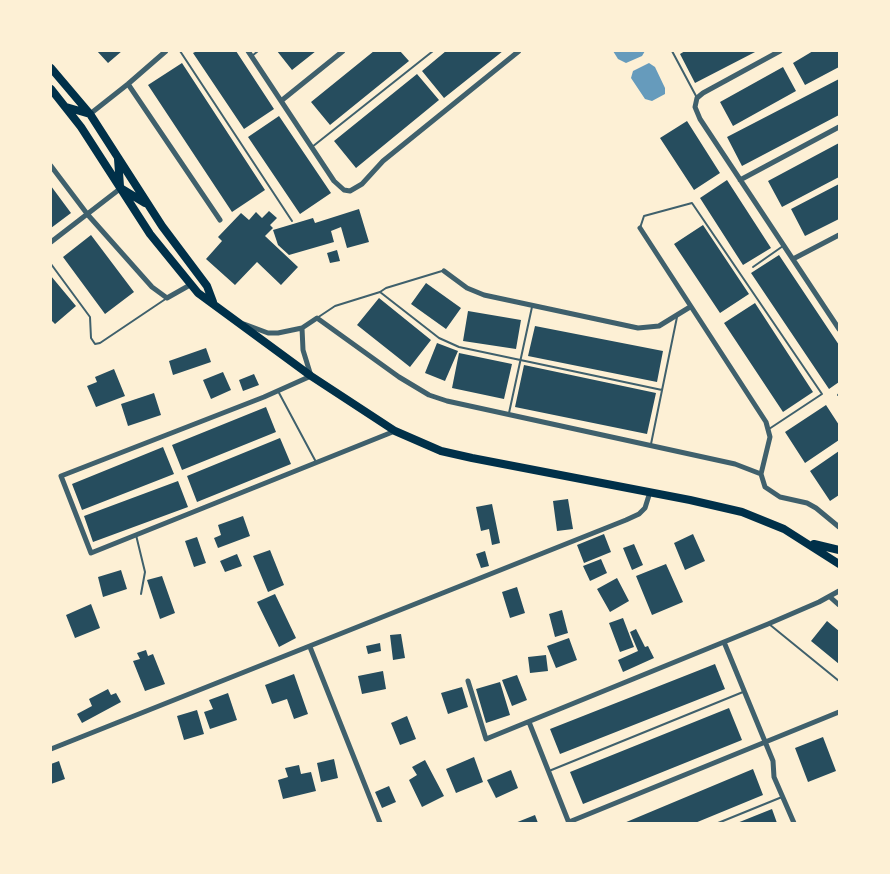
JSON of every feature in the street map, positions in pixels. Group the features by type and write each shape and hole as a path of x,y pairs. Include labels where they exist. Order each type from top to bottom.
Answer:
{"main road":[{"path":"51,68 90,114 147,204 207,286 213,303"},
{"path":"51,89 65,106 150,234 190,285 311,376 394,431 441,451 742,512 784,528 839,564"},
{"path":"65,106 90,114"},
{"path":"117,158 120,188"},
{"path":"120,188 147,204"},
{"path":"809,543 839,550"}],"street":[{"path":"90,114 166,51"},
{"path":"281,101 343,51"},
{"path":"250,54 338,187 350,191 362,184 376,166 519,51"},
{"path":"780,51 710,88 697,98 696,113 839,329"},
{"path":"129,84 220,220"},
{"path":"740,180 839,127"},
{"path":"51,166 88,214 152,287 167,298 190,285"},
{"path":"51,242 120,188"},
{"path":"640,228 769,429 769,444 761,474 762,481 772,493 807,503 839,527"},
{"path":"793,259 839,235"},
{"path":"444,271 474,292 638,328 659,326 690,307"},
{"path":"234,320 268,333 291,332 317,318 399,377 429,395 465,407 735,464 761,474"},
{"path":"302,328 303,350 311,376 61,476 91,553 394,431"},
{"path":"51,749 626,520 639,514 645,508 650,492"},
{"path":"468,681 486,739 768,624 839,591"},
{"path":"830,597 839,604"},
{"path":"724,642 773,761 774,777 794,823"},
{"path":"310,647 380,823"},
{"path":"529,722 569,823 839,712"}],"lane":[{"path":"180,51 292,221"},
{"path":"250,54 258,51"},
{"path":"312,147 433,51"},
{"path":"672,51 697,98"},
{"path":"640,228 645,216 692,203 822,394 769,429"},
{"path":"753,267 783,246"},
{"path":"51,264 90,317 91,338 95,344 100,343 167,298"},
{"path":"317,318 335,306 444,271"},
{"path":"380,292 439,338 459,347 662,390"},
{"path":"508,416 532,306"},
{"path":"651,447 678,315"},
{"path":"278,390 316,462"},
{"path":"136,535 145,572 141,594"},
{"path":"768,624 839,681"},
{"path":"549,771 744,692"},
{"path":"718,823 783,796"}],"water":[{"path":"613,51 645,51 642,56 626,63 618,59"},
{"path":"649,63 655,67 665,88 665,94 652,101 645,99 631,78 633,71"}],"building":[{"path":"97,51 122,51 108,63"},
{"path":"197,51 236,51 274,109 244,129 193,53"},
{"path":"277,51 316,51 292,70"},
{"path":"374,51 400,51 409,61 330,125 311,102"},
{"path":"446,51 503,51 444,98 422,71"},
{"path":"685,51 757,51 695,83 680,54"},
{"path":"813,51 839,51 839,67 805,85 793,63"},
{"path":"182,63 265,190 232,212 148,85"},
{"path":"783,67 796,91 733,126 720,102"},
{"path":"417,74 439,100 356,168 334,141"},
{"path":"839,79 839,115 742,166 727,137"},
{"path":"279,116 331,193 300,214 248,137"},
{"path":"687,121 720,173 694,190 660,138"},
{"path":"839,143 839,177 782,207 768,181"},
{"path":"727,180 771,248 743,265 700,198"},
{"path":"839,184 839,219 805,236 791,209"},
{"path":"51,186 71,213 51,228"},
{"path":"359,209 369,242 347,248 341,227 331,231 334,242 289,255 278,245 273,230 313,218 315,223"},
{"path":"269,211 277,218 270,225 273,228 265,236 298,267 281,285 257,262 235,285 206,259 222,241 218,237 241,213 249,220 256,212 262,218"},
{"path":"703,225 749,294 720,313 674,244"},
{"path":"91,235 134,292 105,314 63,257"},
{"path":"337,250 340,261 330,263 327,253"},
{"path":"779,255 839,345 839,382 829,389 751,273"},
{"path":"51,276 76,306 55,324 51,320"},
{"path":"426,283 461,308 446,329 411,304"},
{"path":"379,298 431,340 410,367 357,325"},
{"path":"755,303 813,392 783,412 724,323"},
{"path":"468,311 521,320 516,349 463,341"},
{"path":"535,326 663,351 657,382 528,356"},
{"path":"437,343 458,351 445,381 425,373"},
{"path":"206,348 211,362 173,375 169,361"},
{"path":"459,353 512,364 504,399 452,388"},
{"path":"524,365 656,393 647,434 515,407"},
{"path":"114,369 125,396 96,407 87,386 97,382 95,377"},
{"path":"223,372 231,390 211,399 203,380"},
{"path":"254,374 259,385 243,391 239,380"},
{"path":"154,393 161,415 128,426 121,404"},
{"path":"826,405 839,425 839,440 805,463 785,432"},
{"path":"266,407 276,432 182,470 172,445"},
{"path":"280,438 291,464 197,502 187,476"},
{"path":"163,447 174,474 82,510 72,484"},
{"path":"839,451 839,495 830,501 810,471"},
{"path":"178,481 188,507 93,542 84,516"},
{"path":"568,499 573,529 557,531 553,501"},
{"path":"492,504 500,543 492,545 489,529 481,531 476,507"},
{"path":"243,516 250,536 218,548 214,538 221,535 218,525"},
{"path":"604,534 611,552 584,563 577,545"},
{"path":"693,534 705,561 685,570 674,543"},
{"path":"197,537 206,563 194,567 185,541"},
{"path":"634,544 643,565 632,570 623,548"},
{"path":"270,550 284,585 268,592 253,556"},
{"path":"485,551 489,566 481,568 476,554"},
{"path":"237,554 242,566 225,572 220,561"},
{"path":"601,559 607,573 590,581 583,566"},
{"path":"666,564 683,602 652,615 636,576"},
{"path":"121,570 127,589 103,597 98,577"},
{"path":"162,576 175,613 160,619 147,580"},
{"path":"617,578 629,601 610,612 597,589"},
{"path":"517,587 525,613 510,618 502,592"},
{"path":"275,594 296,638 279,647 257,602"},
{"path":"91,604 100,628 75,638 66,615"},
{"path":"562,610 568,633 555,637 549,614"},
{"path":"623,618 634,647 620,652 609,623"},
{"path":"827,621 839,631 839,664 811,641"},
{"path":"636,629 645,647 648,646 654,658 623,672 618,660 638,651 630,632"},
{"path":"401,634 405,658 393,660 390,635"},
{"path":"569,638 577,660 556,668 547,646"},
{"path":"380,643 381,651 368,654 366,646"},
{"path":"146,650 148,656 153,654 165,684 145,691 133,661 140,659 137,653"},
{"path":"546,655 548,671 530,673 528,657"},
{"path":"715,664 725,689 560,754 550,729"},
{"path":"383,671 386,689 362,694 358,676"},
{"path":"294,674 308,714 294,719 287,699 272,704 265,685"},
{"path":"517,675 527,700 512,706 502,680"},
{"path":"500,682 510,715 486,723 476,689"},
{"path":"462,687 468,707 448,714 441,693"},
{"path":"108,689 111,695 116,693 121,702 82,723 77,714 92,706 89,699"},
{"path":"228,693 237,720 210,729 204,712 213,709 209,700"},
{"path":"729,708 742,740 583,804 570,772"},
{"path":"197,710 204,734 184,740 177,716"},
{"path":"407,716 416,739 400,745 391,723"},
{"path":"823,737 836,771 808,782 795,748"},
{"path":"474,757 483,782 456,793 446,769"},
{"path":"334,759 338,778 321,782 317,763"},
{"path":"425,760 444,796 422,807 409,780 417,775 412,767"},
{"path":"59,761 65,779 51,784 51,764"},
{"path":"299,765 301,774 311,772 316,791 283,799 278,780 288,777 285,768"},
{"path":"753,769 763,795 695,823 624,823"},
{"path":"511,770 518,788 496,798 487,780"},
{"path":"389,786 396,802 382,808 375,792"},
{"path":"772,809 777,823 737,823"},
{"path":"535,815 538,823 515,823"}]}
